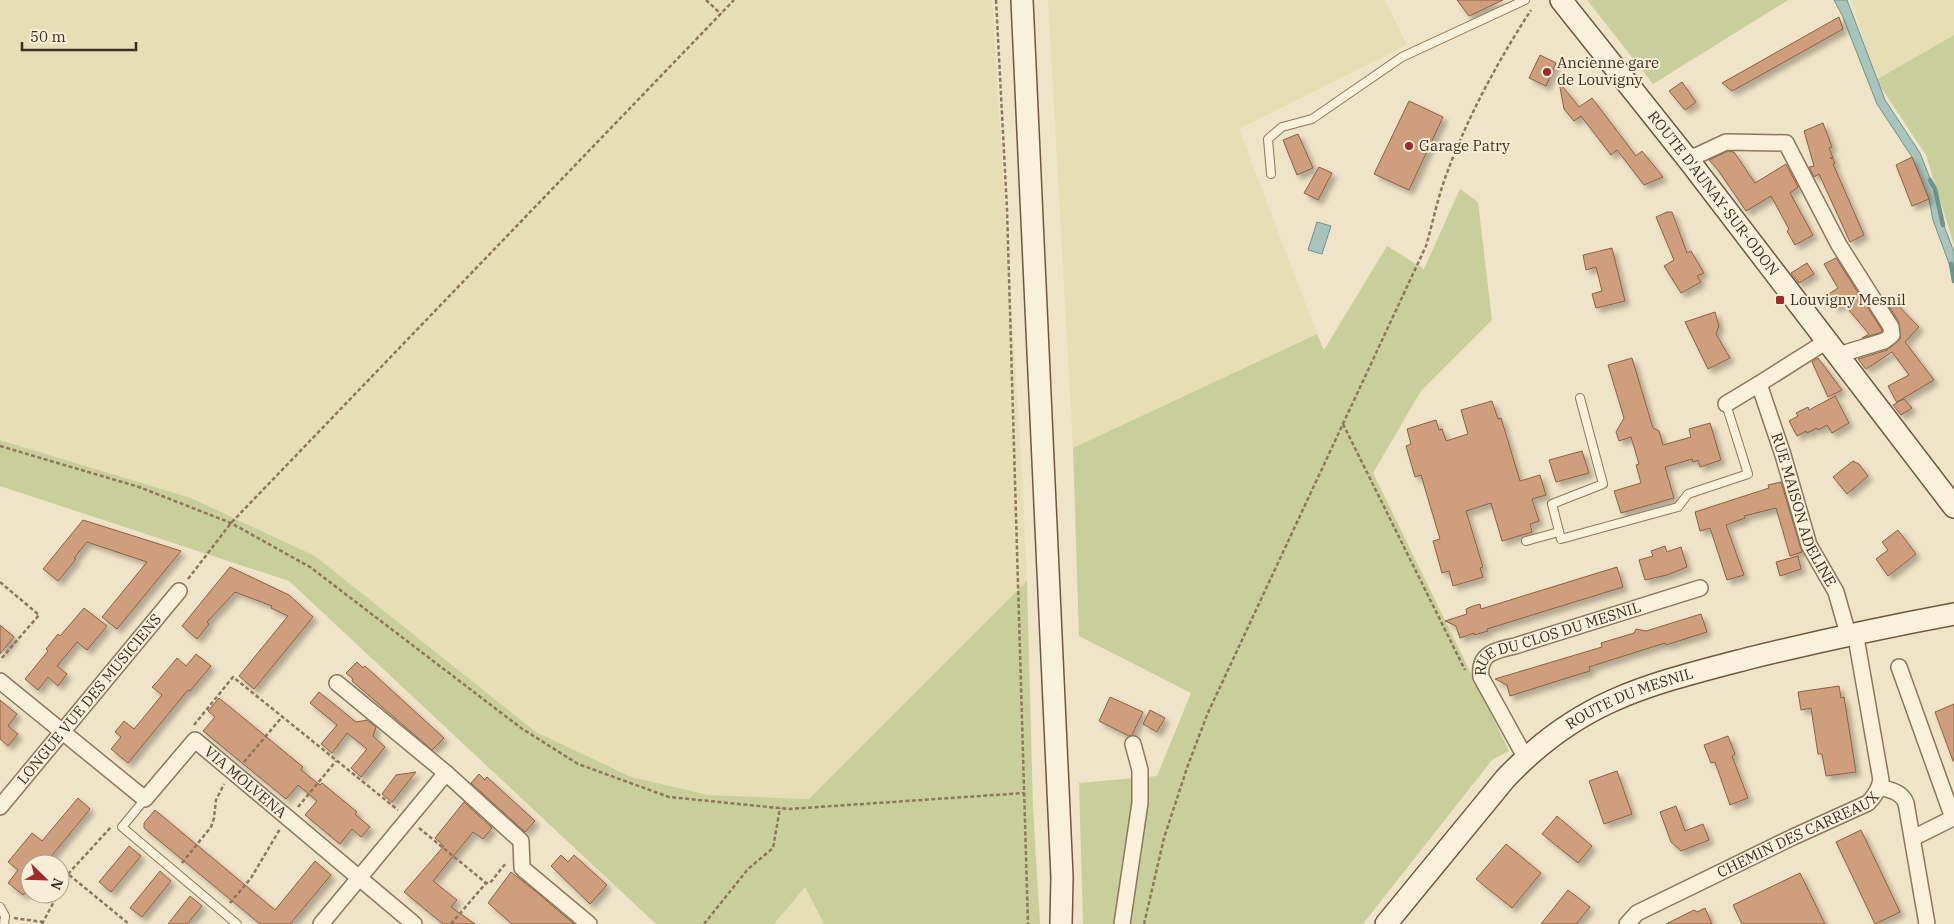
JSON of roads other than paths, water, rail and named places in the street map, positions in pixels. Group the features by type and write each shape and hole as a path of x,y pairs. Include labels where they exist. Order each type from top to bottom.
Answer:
{"main road":[{"path":"1022,0 1062,877 1061,924"},
{"name":"ROUTE D'AUNAY-SUR-ODON","path":"1561,0 1685,156 1954,507"},
{"name":"ROUTE DU MESNIL","path":"1386,924 1505,779 1526,757 1563,728 1604,704 1635,690 1670,679 1851,633 1954,614"}],"street":[{"path":"1685,156 1696,156 1726,142 1786,143 1838,245 1891,327 1892,335 1884,340 1832,348 1759,384 1726,404"},
{"name":"RUE MAISON ADELINE","path":"1759,384 1783,455 1809,545 1836,592 1851,633"},
{"name":"RUE DU CLOS DU MESNIL","path":"1526,757 1481,677 1480,668 1489,654 1499,648 1515,646 1700,588"},
{"name":"LONGUE VUE DES MUSICIENS","path":"0,807 179,591"},
{"name":"CHEMIN DES CARREAUX","path":"1627,924 1637,913 1793,837 1868,803 1875,796 1880,787 1880,772 1851,633"},
{"path":"1900,666 1953,818 1913,838"},
{"path":"0,681 145,799"},
{"path":"337,683 446,773 521,841 522,868 589,924"},
{"name":"VIA MOLVENA","path":"145,799 195,740 414,924"},
{"path":"1122,924 1140,804 1140,770 1133,744"},
{"path":"321,924 446,773"},
{"path":"1880,787 1904,797 1913,838 1927,924"}],"lane":[{"path":"1271,174 1268,140 1282,128 1312,119 1402,57 1525,0"},
{"path":"1580,398 1604,484 1552,504 1560,539 1678,507 1688,494 1748,474 1726,404"},
{"path":"1526,541 1559,532"},
{"path":"145,799 122,828 238,924"},
{"path":"0,907 5,920"}],"water":[{"path":"1834,0 1847,0 1885,100 1920,153 1937,196 1941,218 1954,252 1954,277 1933,220 1929,199 1912,157 1877,104 1842,15"},
{"path":"1317,222 1331,226 1322,254 1308,250"}],"waterway":[{"path":"1930,180 1935,189 1943,225"},
{"path":"1951,264 1954,281"}],"place":[{"name":"Ancienne gare de Louvigny","path":"1547,72"},
{"name":"Garage Patry","path":"1409,146"},
{"name":"Louvigny Mesnil","path":"1780,300"}]}
